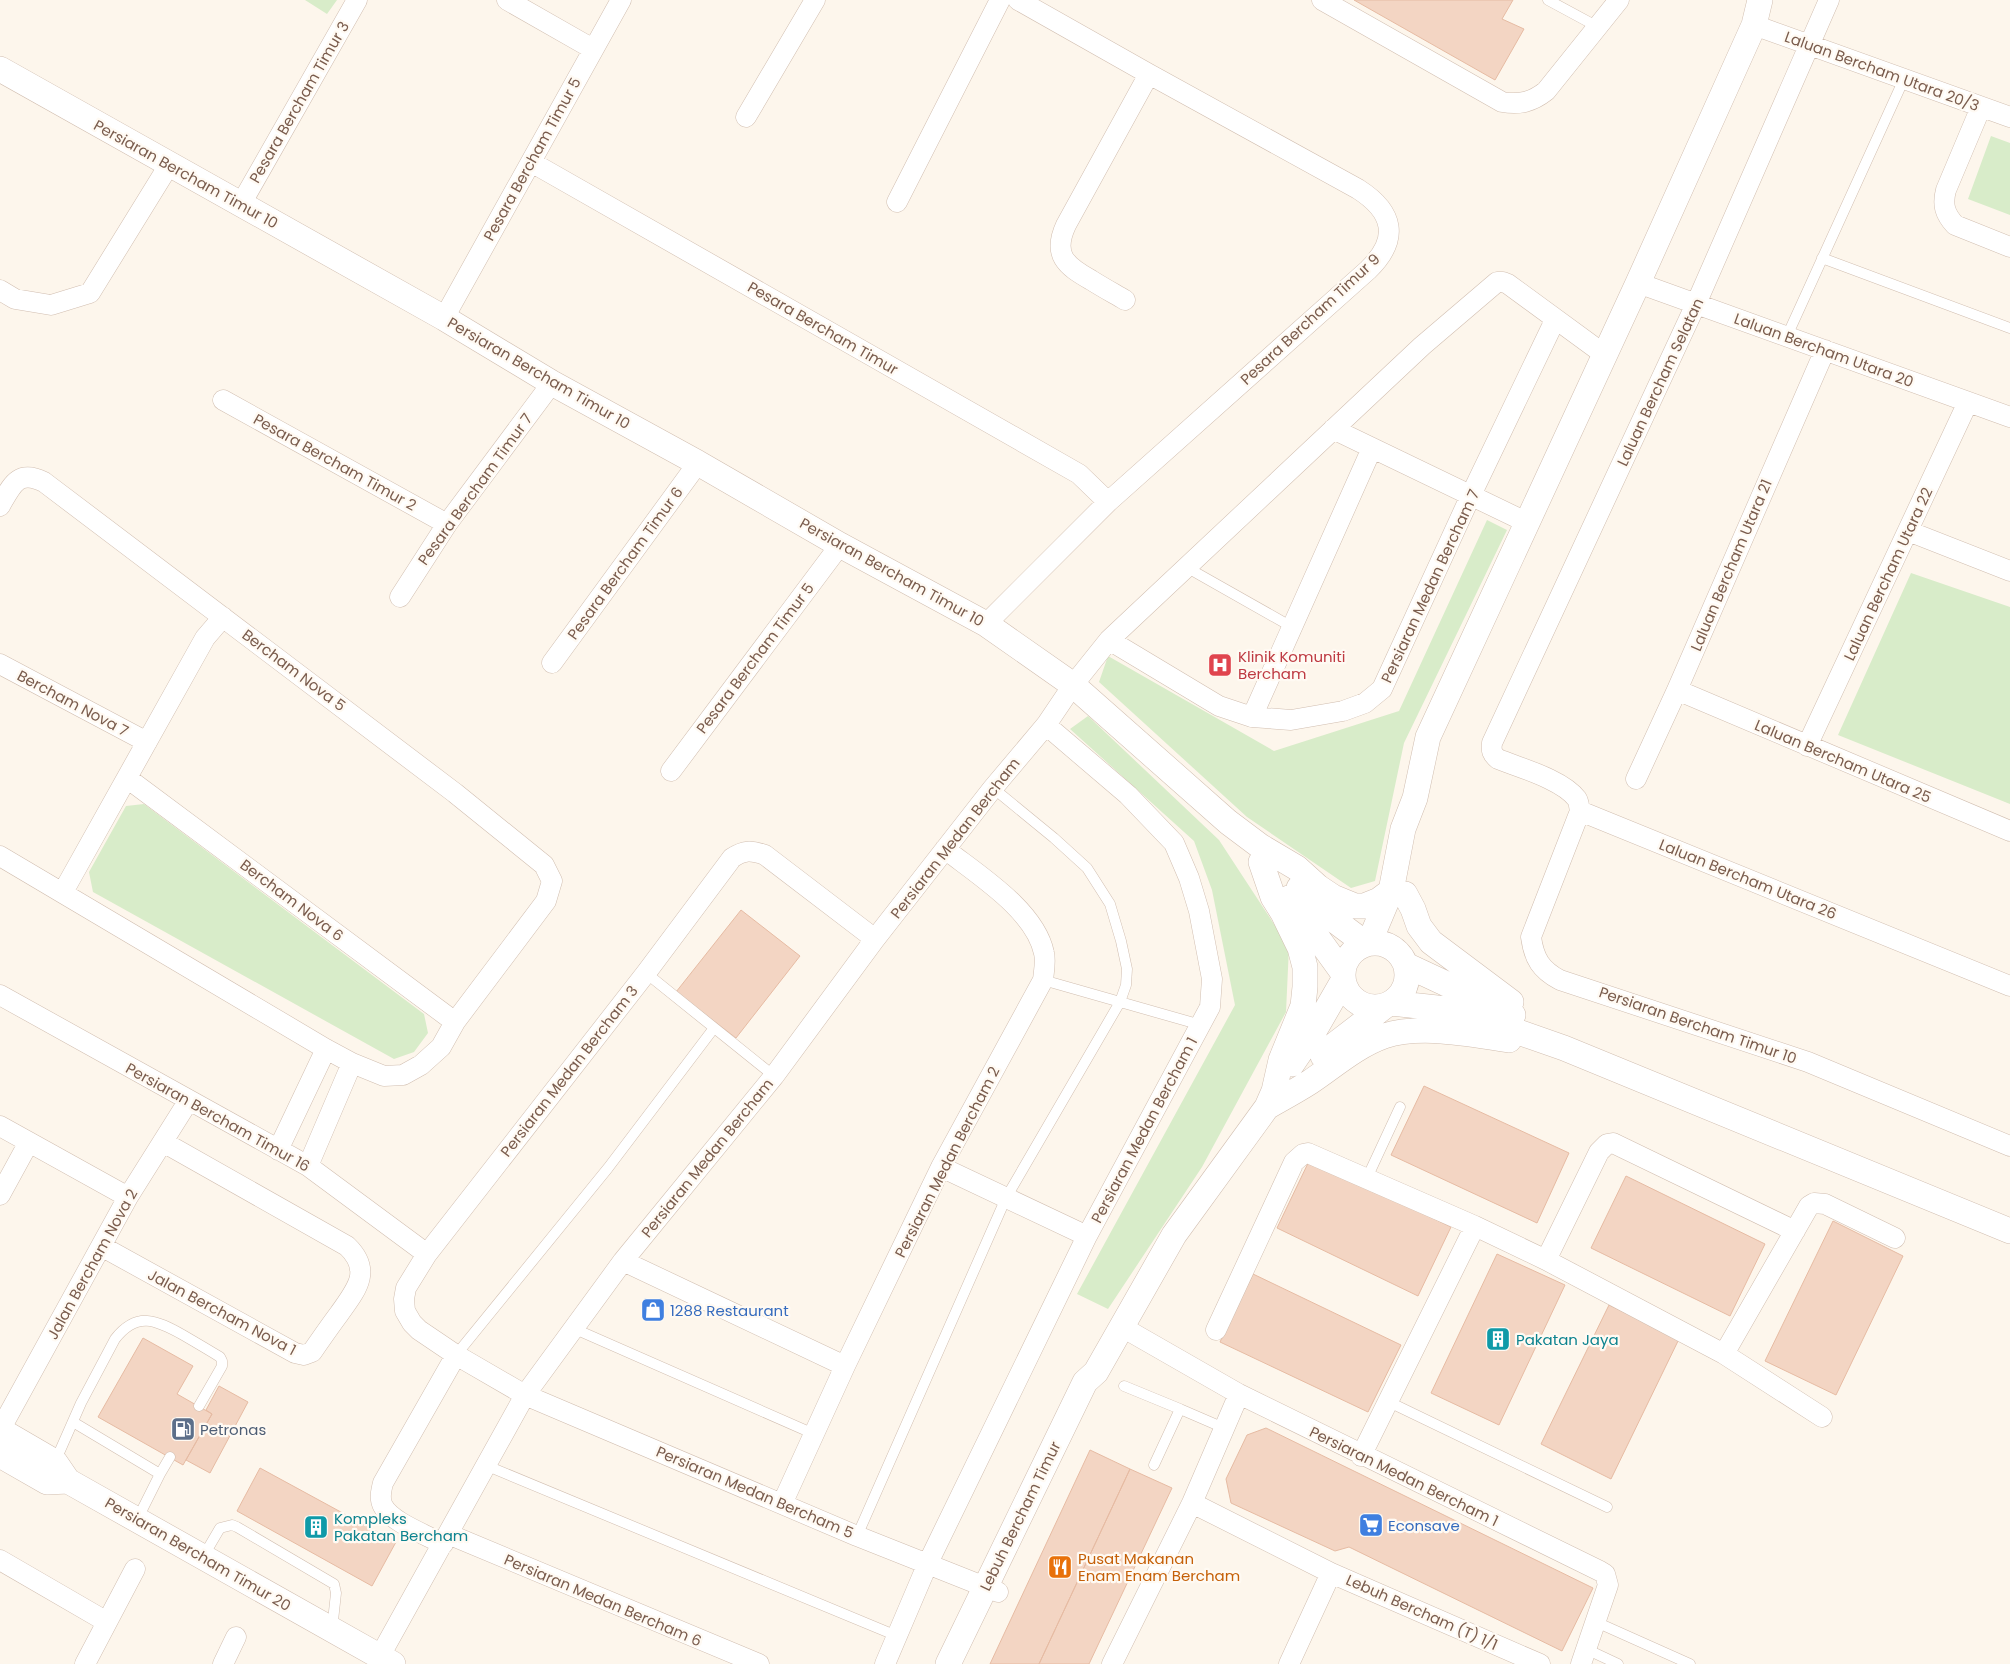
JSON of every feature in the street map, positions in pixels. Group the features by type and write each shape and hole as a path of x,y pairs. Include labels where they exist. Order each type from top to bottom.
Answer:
{"street":[{"name":"Pesara Bercham Timur 3","path":"241,204 357,0"},
{"path":"507,0 593,49"},
{"name":"Pesara Bercham Timur 5","path":"444,318 621,0"},
{"path":"746,117 815,0"},
{"path":"897,202 1000,0"},
{"name":"Pesara Bercham Timur 9","path":"986,624 1108,502 1368,270 1383,253 1389,233 1388,223 1382,207 1373,198 1018,0"},
{"path":"1322,0 1502,102 1515,104 1537,98 1546,90 1619,0"},
{"path":"1368,944 1398,892 1414,831 1415,798 1428,737 1638,283 1754,25 1760,0"},
{"name":"Laluan Bercham Selatan","path":"1580,811 1578,800 1566,789 1498,759 1491,749 1492,743 1696,304 1829,0"},
{"name":"Laluan Bercham Utara 20/3","path":"1754,25 2010,117"},
{"name":"Persiaran Bercham Timur 10","path":"0,69 444,318 552,383 698,463 840,545 986,624 1073,685 1228,822 1260,854"},
{"path":"1125,300 1073,270 1062,255 1060,245 1061,236 1066,226 1149,74"},
{"path":"1981,107 1946,190 1943,200 1944,209 1948,218 1955,225 2010,247"},
{"name":"Pesara Bercham Timur","path":"531,162 1079,474 1108,502"},
{"path":"0,290 15,299 51,305 90,293 170,165"},
{"name":"Persiaran Medan Bercham","path":"386,1660 446,1539 525,1395 576,1329 623,1261 774,1076 875,939 992,788 1046,725 1073,685 1109,640 1422,346 1497,282 1508,284 1555,320"},
{"name":"Laluan Bercham Utara 20","path":"1638,283 2010,417"},
{"path":"1555,320 1605,355"},
{"name":"Persiaran Medan Bercham 7","path":"1109,640 1219,706 1252,717 1291,720 1343,711 1364,703 1382,689 1470,495 1555,320"},
{"name":"Laluan Bercham Utara 21","path":"1636,779 1677,690 1824,350"},
{"name":"Pesara Bercham Timur 7","path":"400,597 447,524 552,383"},
{"name":"Pesara Bercham Timur 2","path":"223,400 447,524"},
{"name":"Laluan Bercham Utara 22","path":"1808,746 1968,402"},
{"path":"1333,429 1526,522"},
{"path":"1252,717 1372,448"},
{"name":"Pesara Bercham Timur 6","path":"552,663 698,463"},
{"name":"Bercham Nova 5","path":"0,506 15,482 23,477 34,477 44,482 455,793 544,865 552,881 546,901 455,1022"},
{"path":"1908,532 2010,570"},
{"name":"Pesara Bercham Timur 5","path":"671,771 840,545"},
{"path":"63,892 205,638 223,617"},
{"name":"Bercham Nova 7","path":"0,664 147,742"},
{"name":"Laluan Bercham Utara 25","path":"1677,690 2010,831"},
{"name":"Persiaran Medan Bercham 1","path":"928,1563 1087,1236 1210,1007 1212,993 1209,958 1199,911 1189,878 1174,843 1128,795 1046,725"},
{"name":"Bercham Nova 6","path":"127,778 455,1022"},
{"name":"Persiaran Bercham Timur 10","path":"1580,811 1532,937 1533,952 1538,964 1547,973 1560,980 1808,1062 2010,1146"},
{"name":"Laluan Bercham Utara 26","path":"1580,811 2010,986"},
{"name":"Persiaran Medan Bercham 2","path":"782,1504 845,1366 941,1166 1043,980 1045,955 1039,936 1027,917 945,849"},
{"name":"Persiaran Medan Bercham 3","path":"525,1395 456,1356 412,1323 406,1311 404,1299 406,1288 427,1254 646,973 732,858 742,852 754,851 765,855 875,939"},
{"path":"1260,854 1297,868 1318,887 1345,903 1354,906 1364,906 1398,892"},
{"path":"1260,854 1330,918 1368,944"},
{"path":"1260,854 1343,977 1347,991 1363,1005 1374,1007 1388,1004 1446,1008 1564,1048 2010,1231"},
{"path":"1260,854 1273,898 1283,913 1300,948 1305,967 1303,1006 1281,1060 1275,1099"},
{"path":"0,856 326,1049 352,1063 384,1076 403,1075 421,1065 441,1047 455,1022"},
{"path":"1275,1099 1333,1046 1400,996 1408,976 1404,961 1398,892"},
{"path":"1398,892 1413,909 1419,926 1431,942 1515,1005 1541,1028"},
{"path":"1275,1099 1343,977 1345,964 1350,955 1357,948 1368,944 1381,944 1393,948 1404,961 1541,1028 2010,1219"},
{"name":"Persiaran Bercham Timur 16","path":"0,996 308,1166 427,1254"},
{"path":"1275,1099 1310,1082 1342,1058 1367,1044 1384,1036 1402,1032 1442,1032 1483,1036 1538,1047 1564,1048"},
{"path":"278,1150 326,1049"},
{"path":"308,1166 352,1063"},
{"name":"Lebuh Bercham Timur","path":"948,1664 992,1589 1096,1384 1096,1372 1152,1270 1174,1235 1275,1099"},
{"name":"Jalan Bercham Nova 2","path":"0,1430 7,1400 101,1246 128,1197 189,1100"},
{"path":"0,1126 128,1197"},
{"path":"0,1195 29,1142"},
{"name":"Jalan Bercham Nova 1","path":"101,1246 295,1353 304,1355 312,1352 356,1290 360,1279 360,1266 356,1254 347,1246 163,1142"},
{"path":"1546,1260 1599,1152 1607,1144 1613,1143 1794,1231"},
{"path":"1216,1330 1298,1157 1303,1154 1314,1154 1546,1260 1724,1354 1822,1417"},
{"path":"941,1166 1087,1236"},
{"path":"1724,1354 1809,1206 1820,1203 1895,1238"},
{"path":"1361,1456 1475,1226"},
{"path":"623,1261 845,1366"},
{"name":"Persiaran Medan Bercham 1","path":"1122,1326 1238,1394 1361,1456 1605,1574 1608,1585 1584,1657"},
{"name":"Persiaran Medan Bercham 6","path":"456,1356 382,1483 380,1494 382,1504 388,1514 759,1664"},
{"path":"1112,1664 1192,1503 1238,1394"},
{"name":"Persiaran Medan Bercham 5","path":"525,1395 857,1536 992,1589"},
{"path":"0,1430 57,1475"},
{"name":"Persiaran Bercham Timur 20","path":"2,1461 57,1475 386,1660"},
{"name":"Lebuh Bercham (T) 1/1","path":"1192,1503 1331,1573 1540,1664"},
{"path":"0,1560 107,1622"},
{"path":"885,1664 928,1563"},
{"path":"85,1664 134,1568"},
{"name":"Lebuh Bercham (T) 1/1","path":"1289,1664 1331,1573"},
{"name":"Lebuh Bercham Timur","path":"966,1664 992,1589"},
{"path":"223,1664 236,1637"}],"lane":[{"path":"1548,0 1598,27"},
{"path":"1787,336 1904,79"},
{"path":"1822,258 2010,328"},
{"path":"1186,567 1292,627"},
{"path":"857,1536 1006,1198 1120,1002 1126,985 1127,968 1110,904 1087,868 1054,838 992,788"},
{"path":"646,973 774,1076"},
{"path":"1043,980 1201,1025"},
{"path":"456,1356 608,1168 714,1028"},
{"path":"1367,1178 1400,1107"},
{"path":"57,1475 73,1422 81,1403 115,1339 131,1323 142,1320 154,1320 220,1356 222,1366 199,1406"},
{"path":"576,1329 814,1434"},
{"path":"1124,1386 1224,1428"},
{"path":"1389,1402 1608,1507"},
{"path":"1154,1465 1180,1409"},
{"path":"73,1422 160,1474"},
{"path":"137,1520 170,1457"},
{"path":"485,1465 897,1636"},
{"path":"202,1558 220,1528 232,1525 237,1527 334,1584 336,1592 332,1630"},
{"path":"1596,1622 1690,1664"},
{"path":"1584,1657 1618,1664"}],"green space":[{"path":"305,0 337,0 327,14"},
{"path":"1991,136 2010,143 2010,215 1968,199"},
{"path":"1487,520 1507,530 1404,743 1375,881 1351,888 1247,817 1099,682 1108,656 1274,751 1399,711"},
{"path":"1911,573 2010,607 2010,804 1838,735"},
{"path":"1088,716 1219,840 1289,947 1286,1012 1202,1167 1108,1309 1077,1294 1235,1005 1212,890 1194,841 1070,729"},
{"path":"144,804 424,1014 428,1033 414,1052 394,1059 93,892 89,872 126,806"}],"building":[{"path":"1354,0 1513,0 1502,19 1524,29 1495,80"},
{"path":"741,910 800,956 736,1038 676,992"},
{"path":"1424,1086 1569,1153 1537,1223 1391,1155"},
{"path":"1310,1159 1451,1227 1418,1296 1277,1228"},
{"path":"1626,1176 1765,1244 1730,1316 1591,1248"},
{"path":"1833,1221 1903,1256 1836,1395 1765,1361"},
{"name":"Pakatan Jaya","path":"1497,1254 1565,1285 1499,1425 1431,1393"},
{"path":"1253,1274 1401,1345 1368,1412 1220,1342"},
{"path":"1609,1305 1679,1339 1611,1479 1541,1444"},
{"path":"143,1338 193,1366 177,1394 212,1414 183,1465 98,1417"},
{"path":"219,1386 248,1402 210,1473 186,1460 212,1414 206,1410"},
{"name":"Econsave","path":"1266,1428 1593,1588 1562,1651 1349,1547 1335,1551 1231,1503 1226,1479 1247,1435"},
{"name":"Pusat Makanan Enam Enam Bercham","path":"1090,1450 1130,1469 1039,1664 990,1664"},
{"name":"Kompleks Pakatan Bercham","path":"260,1468 396,1542 372,1586 237,1511"},
{"path":"1130,1469 1172,1488 1089,1664 1039,1664"}],"place":[{"name":"Klinik Komuniti Bercham","path":"1220,665"},
{"name":"1288 Restaurant","path":"653,1310"},
{"name":"Pakatan Jaya","path":"1498,1339"},
{"name":"Petronas","path":"183,1429"},
{"name":"Econsave","path":"1371,1525"},
{"name":"Kompleks Pakatan Bercham","path":"316,1527"},
{"name":"Pusat Makanan Enam Enam Bercham","path":"1060,1567"}]}
